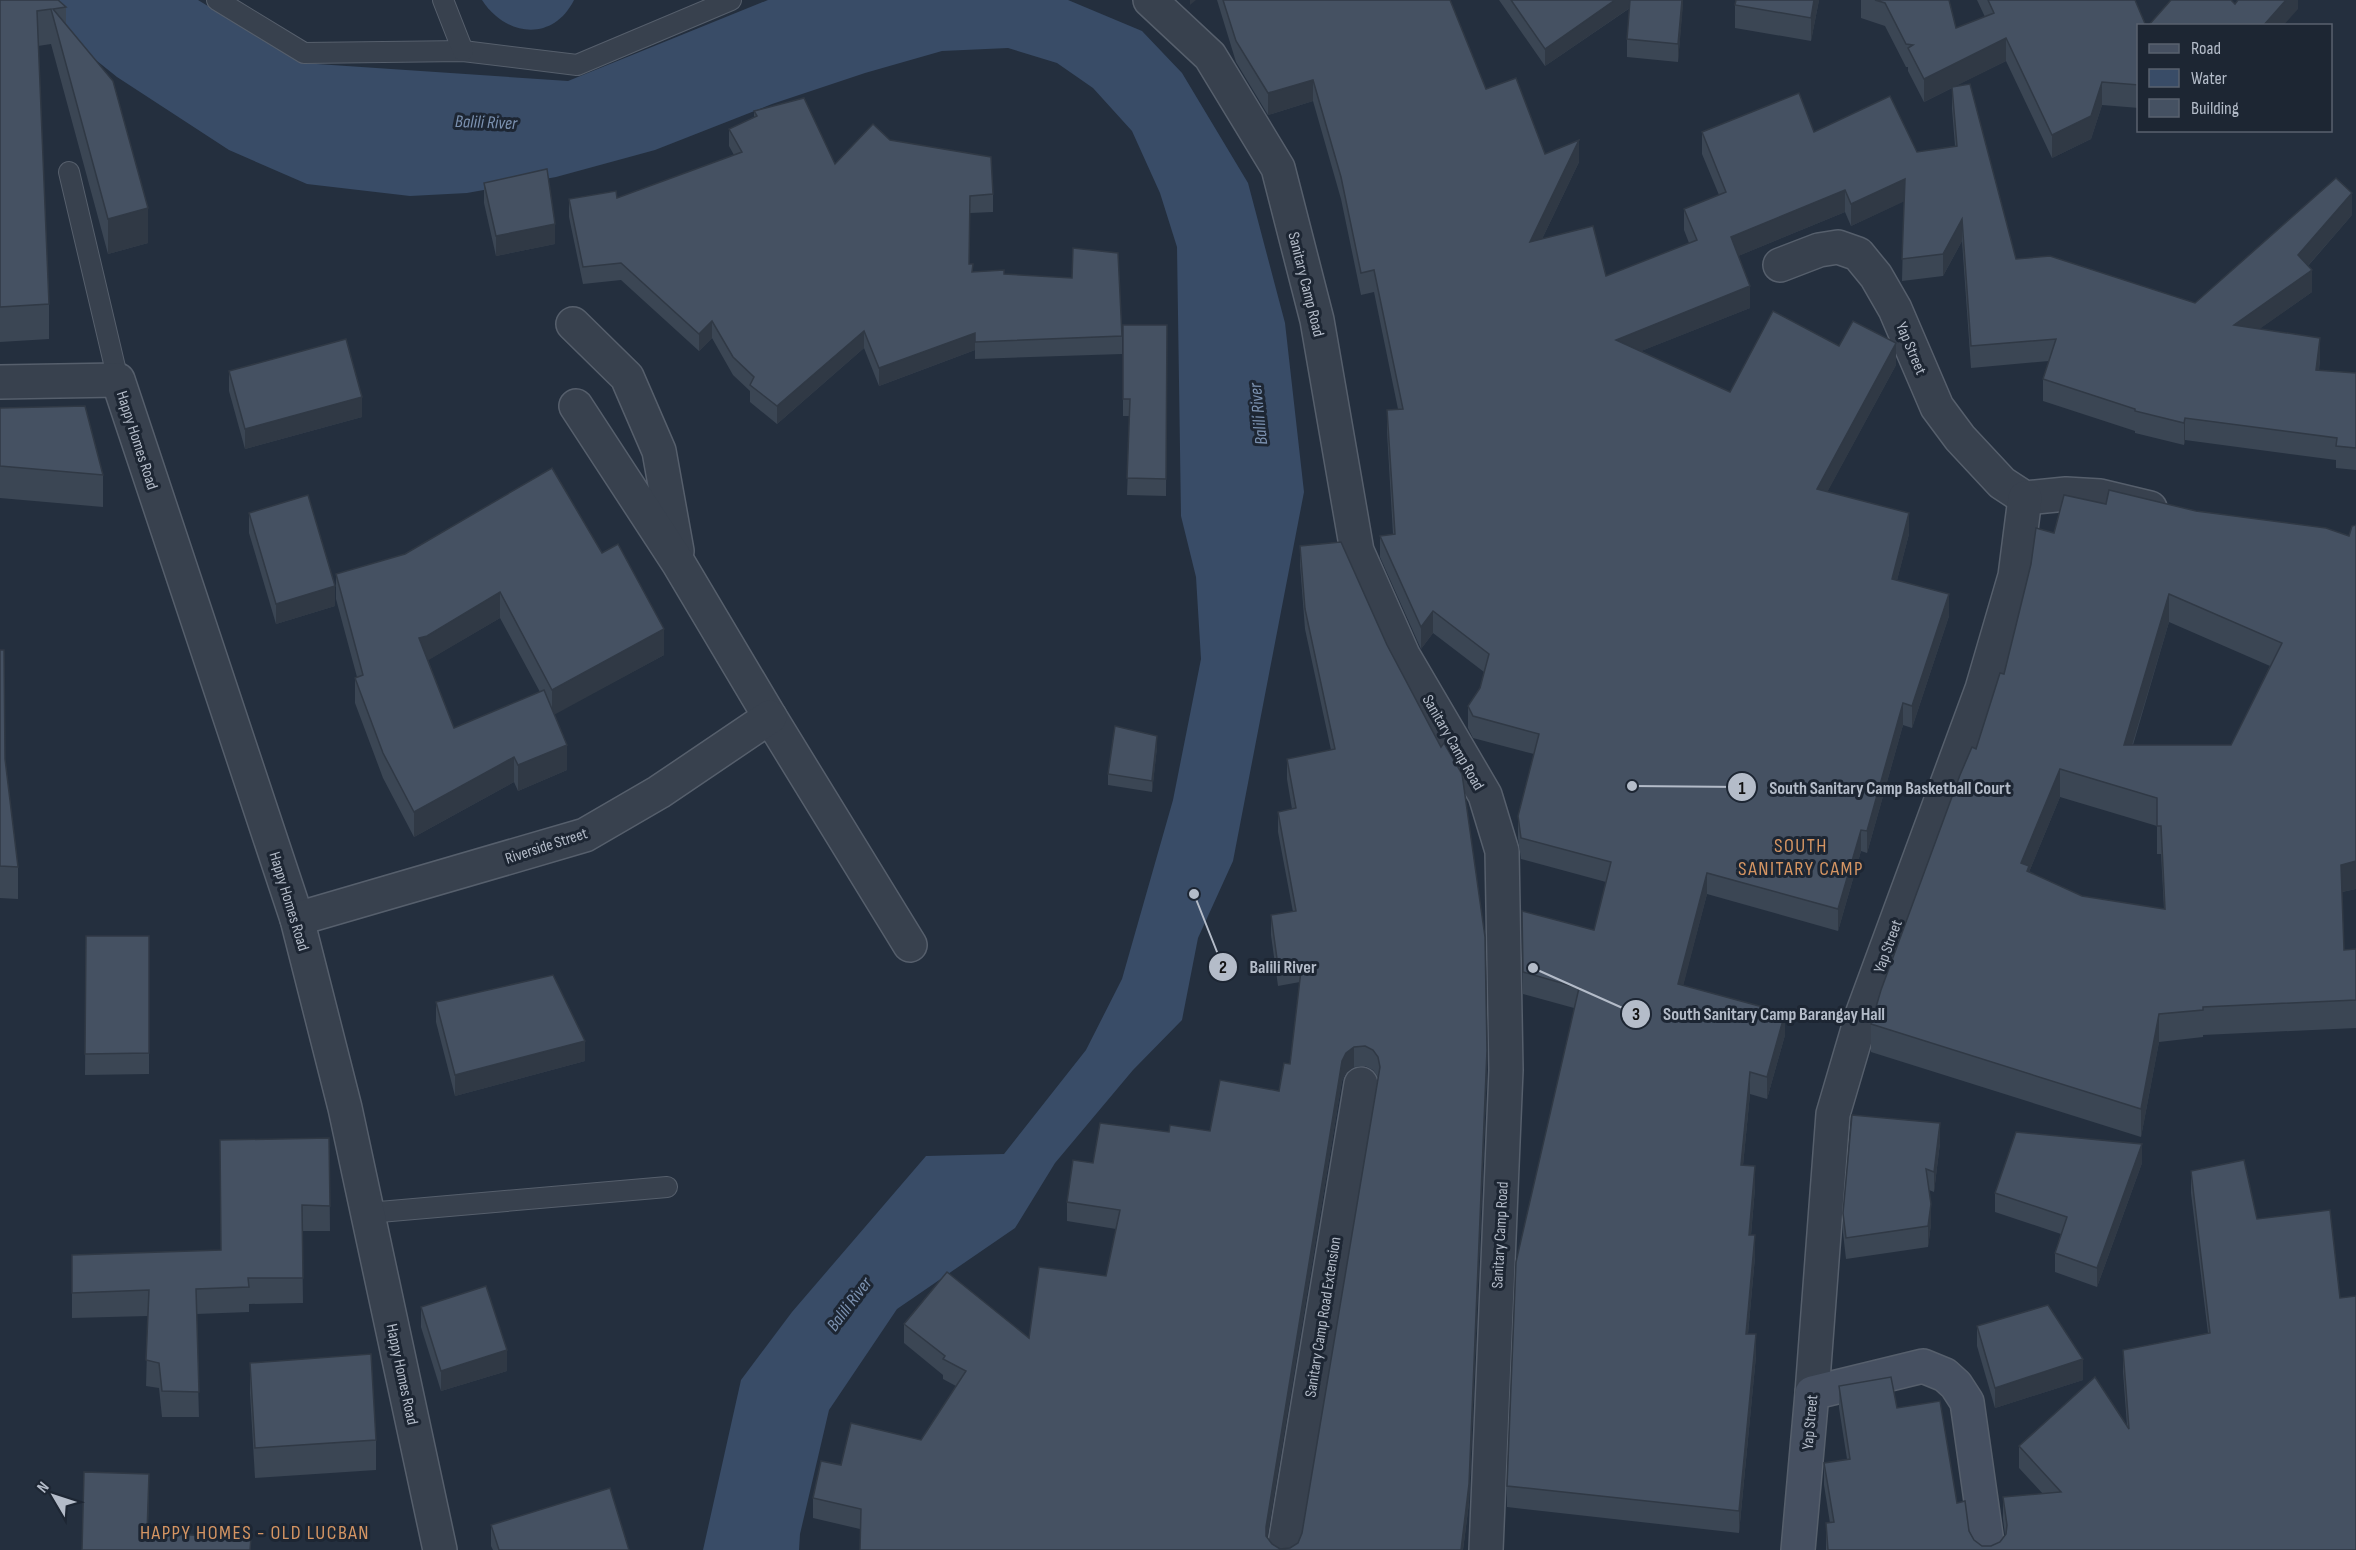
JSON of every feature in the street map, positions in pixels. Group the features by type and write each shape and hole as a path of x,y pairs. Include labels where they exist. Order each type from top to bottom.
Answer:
{"street":[{"name":"Sanitary Camp Road","path":"1150,0 1210,56 1278,168 1317,320 1357,550 1403,655 1485,795 1502,851 1506,1070 1486,1550"},
{"name":"Yap Street","path":"1780,265 1819,250 1838,247 1858,254 1876,276 1895,309 1937,407 1981,463 2002,483 2025,498 2015,576 1982,689 1863,1012 1833,1114 1798,1550"},
{"path":"573,324 627,377 659,451 679,564"},
{"name":"Happy Homes Road","path":"0,382 118,380 297,919 345,1108 440,1550"},
{"path":"576,406 679,564 910,945"},
{"path":"2025,498 2066,494 2100,496 2178,515"},
{"name":"Riverside Street","path":"297,919 585,835 659,792 770,717"},
{"name":"Sanitary Camp Road Extension","path":"1284,1550 1361,1084"},
{"path":"1812,1393 1923,1366 1945,1375 1956,1384 1967,1402 1988,1550"}],"lane":[{"path":"218,0 304,53 463,51 576,65 731,0"},
{"path":"443,0 463,51"},
{"path":"69,172 118,380"},
{"path":"368,1213 667,1187"}],"water":[{"path":"21,0 198,0 302,63 568,81 768,0 1068,0 1142,31 1182,73 1248,183 1285,323 1304,492 1233,861 1198,938 1182,1020 1133,1070 1055,1163 1015,1228 897,1309 829,1410 800,1534 799,1550 703,1550 741,1380 792,1312 926,1156 1004,1154 1086,1050 1122,979 1173,800 1201,659 1196,577 1181,516 1177,247 1160,193 1132,131 1093,88 1057,63 1008,48 942,51 865,73 772,104 655,150 556,177 467,193 410,196 307,184 229,150 117,77"},
{"path":"482,0 574,0 565,14 554,23 529,30 504,22"}],"building":[{"path":"0,0 58,0 66,7 53,9 113,81 148,208 108,219 51,9 37,11 49,304 0,307"},
{"path":"1223,0 1450,0 1486,89 1516,78 1545,154 1579,140 1530,242 1593,226 1606,276 1697,240 1684,209 1726,192 1702,132 1799,93 1814,132 1890,96 1917,152 1957,146 1952,87 1970,84 2016,259 2050,256 2195,303 2336,178 2352,193 2298,255 2312,270 2234,325 2320,338 2316,370 2356,373 2356,448 2336,446 2337,438 2185,418 2184,423 2135,411 2135,409 2043,379 2056,339 1971,346 1962,219 1943,254 1902,259 1905,179 1851,204 1845,190 1731,237 1750,286 1616,340 1730,392 1773,311 1839,346 1853,321 1896,343 1817,489 1909,513 1892,579 1949,594 1912,706 1903,703 1867,831 1861,830 1838,909 1707,873 1678,984 1785,1013 1767,1077 1750,1072 1741,1165 1755,1166 1749,1235 1755,1235 1746,1334 1756,1334 1739,1511 1507,1486 1516,1262 1579,988 1523,972 1522,911 1594,930 1611,862 1521,838 1518,816 1539,734 1473,716 1468,706 1480,688 1489,654 1433,611 1421,627 1380,536 1395,534 1387,410 1403,409 1374,270 1361,273 1341,177 1313,80 1268,93 1236,41"},
{"path":"1511,0 1615,0 1545,49"},
{"path":"1630,0 1682,0 1678,44 1627,39"},
{"path":"1736,0 1814,0 1811,18 1735,5"},
{"path":"1875,0 1949,0 1956,28 1994,13 1988,0 2135,0 2145,24 2137,24 2137,85 2102,82 2091,116 2052,135 2006,38 1924,79 1908,48 1913,45 1906,44 1885,3"},
{"path":"2171,0 2231,0 2235,4 2238,0 2286,0 2265,24 2150,24"},
{"path":"804,98 835,164 873,124 890,140 991,157 993,194 970,196 969,264 973,264 972,272 1004,270 1004,274 1072,278 1073,248 1118,253 1122,336 975,342 975,333 879,368 864,331 777,406 750,385 754,377 733,357 712,321 699,334 621,263 583,267 569,199 616,191 617,198 742,152 729,129 757,116 754,111"},
{"path":"547,169 555,224 496,236 484,183"},
{"path":"1123,325 1167,325 1166,479 1127,478 1130,399 1123,399"},
{"path":"346,339 362,397 245,429 229,371"},
{"path":"85,406 103,475 0,466 0,408"},
{"path":"552,468 602,553 618,544 664,629 552,690 500,592 427,636 419,638 454,728 544,690 567,745 518,765 514,757 414,812 383,753 355,678 363,675 336,574 405,554"},
{"path":"2109,490 2196,511 2326,528 2349,536 2352,526 2356,525 2356,861 2341,865 2344,950 2356,949 2356,1000 2203,1007 2203,1010 2159,1014 2141,1109 1871,1024 1881,990 1960,775 1972,747 1976,749 2000,673 2004,674 2031,564 2036,528 2054,533 2064,495 2106,504","holes":["2169,594 2282,643 2231,745 2124,745","2060,769 2157,798 2157,826 2161,826 2165,909 2082,896 2027,871 2029,866 2021,863"]},
{"path":"308,495 335,586 276,604 249,513"},
{"path":"1341,542 1387,645 1441,747 1444,743 1462,774 1485,937 1487,1050 1469,1484 1461,1550 860,1550 861,1509 813,1498 821,1461 841,1465 851,1423 921,1440 966,1371 943,1359 945,1356 904,1324 947,1272 1029,1338 1039,1267 1106,1276 1120,1210 1067,1202 1073,1160 1093,1163 1100,1123 1169,1132 1170,1125 1210,1131 1220,1080 1279,1091 1284,1063 1290,1064 1302,962 1278,966 1271,915 1296,911 1278,812 1296,808 1287,759 1335,749 1305,609 1300,546","holes":["1365,1046 1373,1050 1378,1057 1380,1067 1302,1533 1298,1543 1290,1548 1280,1549 1266,1536 1266,1527 1342,1061 1346,1053 1354,1047"]},
{"path":"0,650 4,650 5,759 18,867 0,866"},
{"path":"1115,726 1157,736 1152,781 1108,774"},
{"path":"86,936 149,936 149,1053 85,1054"},
{"path":"553,975 585,1041 455,1075 436,1002"},
{"path":"1852,1115 1940,1123 1934,1172 1926,1169 1931,1204 1928,1226 1846,1238 1843,1213"},
{"path":"2016,1132 2142,1144 2097,1268 2055,1253 2067,1217 1995,1193"},
{"path":"329,1138 330,1206 302,1205 303,1278 248,1278 249,1287 196,1289 199,1392 162,1391 159,1363 146,1360 149,1290 72,1293 72,1255 221,1250 220,1140"},
{"path":"2244,1160 2257,1219 2330,1210 2340,1298 2356,1296 2356,1550 1828,1550 1826,1523 1834,1522 1824,1463 1850,1459 1839,1386 1891,1377 1897,1408 1940,1401 1957,1503 1965,1501 1969,1531 1974,1540 1982,1546 1991,1546 2000,1542 2006,1534 2003,1497 2061,1492 2019,1446 2095,1377 2129,1429 2123,1350 2210,1333 2191,1171"},
{"path":"486,1286 507,1350 441,1371 421,1307"},
{"path":"2048,1305 2083,1359 1995,1388 1977,1326"},
{"path":"371,1354 376,1440 255,1448 250,1363"},
{"path":"84,1472 149,1474 147,1533 251,1538 250,1550 82,1550"},
{"path":"610,1488 629,1550 499,1550 491,1525"}],"place":[{"name":"South Sanitary Camp Basketball Court","path":"1632,786"},
{"name":"Balili River","path":"1194,894"},
{"name":"South Sanitary Camp Barangay Hall","path":"1533,968"}],"district":[{"name":"SOUTH SANITARY CAMP","path":"1801,856"},
{"name":"HAPPY HOMES - OLD LUCBAN","path":"255,1532"}]}
